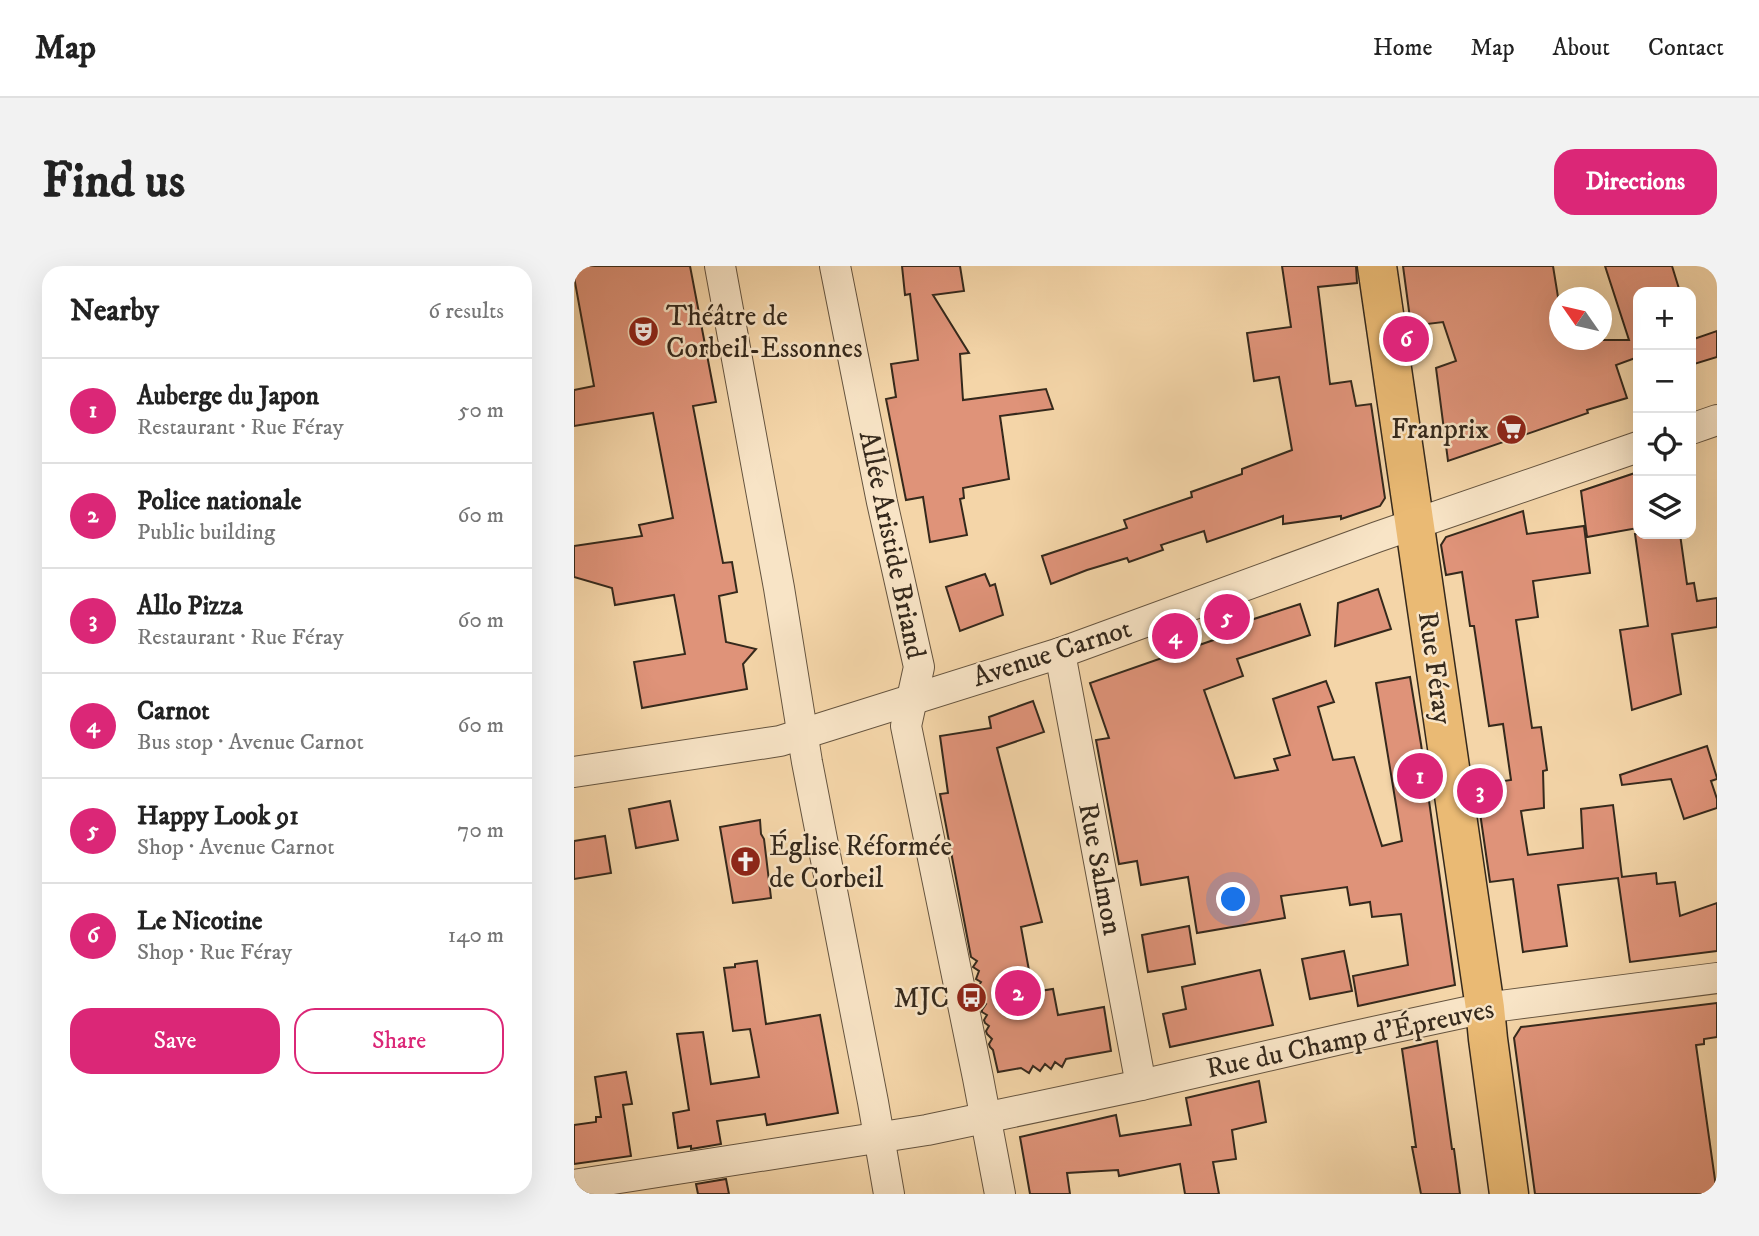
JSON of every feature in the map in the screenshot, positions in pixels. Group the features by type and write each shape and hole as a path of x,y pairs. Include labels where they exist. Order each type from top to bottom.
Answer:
{"main road":[{"name":"Rue Féray","path":"1377,266 1485,1008 1509,1194"}],"street":[{"path":"720,266 779,587 802,735 889,1194"},
{"name":"Allée Aristide Briand","path":"835,266 882,502 919,667 906,726 1000,1194"},
{"path":"1696,427 1717,420"},
{"name":"Avenue Carnot","path":"574,772 780,741 802,735 1060,653 1377,537 1633,449"},
{"name":"Rue Salmon","path":"1060,653 1141,1086"},
{"name":"Rue du Champ d'Épreuves","path":"574,1185 857,1140 879,1139 985,1119 1485,1008 1717,978"}],"building":[{"path":"574,266 690,266 716,402 693,406 723,563 732,562 737,592 719,596 726,642 756,649 743,664 747,689 642,708 634,662 685,654 674,595 615,605 612,588 574,577 574,546 642,536 639,525 673,518 653,413 574,426 574,390 594,386"},
{"path":"902,266 960,266 964,291 933,295 969,353 960,354 963,400 1046,389 1053,409 1000,416 1009,479 963,488 964,498 960,499 967,535 930,542 923,497 906,500 886,399 896,397 891,364 918,360 910,294 905,295"},
{"path":"1282,266 1356,266 1357,283 1318,287 1330,384 1351,381 1356,406 1371,404 1385,498 1380,506 1341,519 1341,516 1283,524 1283,516 1207,542 1204,531 1161,545 1163,550 1129,562 1127,558 1051,584 1042,556 1127,528 1124,520 1192,497 1191,492 1242,474 1242,469 1292,450 1279,377 1254,381 1247,333 1291,327"},
{"path":"1403,266 1553,266 1556,287 1549,287 1549,350 1612,350 1612,340 1629,340 1605,266 1672,266 1678,287 1633,287 1633,359 1616,365 1627,398 1448,461 1436,368 1456,361 1443,322 1411,326"},
{"path":"1717,331 1717,357 1696,363 1696,338"},
{"path":"1633,474 1633,529 1587,537 1581,491"},
{"path":"1523,511 1527,534 1584,526 1590,573 1533,581 1538,617 1516,620 1532,728 1541,727 1547,770 1543,771 1544,808 1521,811 1528,855 1583,848 1581,809 1613,805 1622,877 1656,873 1657,884 1675,882 1680,916 1717,903 1717,951 1630,962 1618,878 1558,885 1567,946 1523,952 1513,879 1490,882 1476,785 1511,780 1503,724 1489,726 1474,626 1470,626 1462,572 1446,575 1441,545 1446,537"},
{"path":"1636,539 1681,539 1687,584 1694,583 1697,601 1717,598 1717,627 1672,634 1681,694 1632,710 1620,630 1648,626"},
{"path":"985,574 990,586 995,584 1003,615 960,631 946,587"},
{"path":"1378,589 1391,629 1335,646 1338,603"},
{"path":"1300,604 1310,635 1237,659 1243,676 1204,690 1235,778 1278,770 1274,759 1290,755 1273,699 1326,681 1334,702 1318,707 1333,760 1354,757 1382,846 1402,841 1376,683 1410,677 1455,985 1358,1006 1353,976 1408,965 1401,914 1372,917 1370,902 1350,905 1347,887 1281,896 1285,918 1197,933 1188,877 1141,885 1137,861 1119,864 1096,740 1109,738 1090,683 1225,636 1223,629"},
{"path":"1033,701 1044,732 997,748 1042,922 1021,927 1033,992 1053,989 1058,1015 1104,1007 1111,1051 1066,1059 1062,1067 1055,1062 1051,1069 1045,1064 1040,1071 1033,1066 1029,1073 1021,1068 998,1072 989,1044 992,1039 986,1031 989,1026 984,1020 987,1015 982,1012 986,1004 980,1000 983,994 977,988 981,982 976,979 979,971 973,967 977,961 971,957 940,794 948,793 940,736 991,728 989,717"},
{"path":"1707,746 1717,778 1711,781 1717,808 1684,819 1671,779 1622,785 1620,775"},
{"path":"670,801 678,840 636,848 629,809"},
{"name":"Église Réformée de Corbeil","path":"760,820 771,898 733,903 720,827"},
{"path":"605,836 611,873 574,879 574,841"},
{"path":"1189,926 1195,964 1148,972 1142,935"},
{"path":"1344,951 1352,991 1310,999 1302,959"},
{"path":"757,961 766,1024 820,1015 838,1113 767,1125 765,1114 717,1121 721,1144 691,1149 691,1146 678,1148 673,1113 689,1110 677,1034 703,1032 711,1084 759,1077 750,1029 733,1031 724,968"},
{"path":"1260,970 1273,1025 1170,1047 1163,1014 1186,1009 1182,987"},
{"path":"1717,1003 1717,1037 1704,1039 1704,1044 1696,1045 1717,1194 1535,1194 1514,1038 1521,1027"},
{"path":"1437,1041 1460,1194 1421,1194 1412,1147 1416,1147 1402,1049"},
{"path":"626,1072 632,1104 623,1105 631,1156 574,1164 574,1125 596,1122 596,1117 601,1117 595,1077"},
{"path":"1259,1081 1266,1122 1232,1130 1236,1159 1213,1162 1219,1194 1185,1194 1180,1164 1119,1176 1118,1170 1067,1173 1070,1194 1030,1194 1020,1137 1116,1115 1120,1136 1191,1125 1186,1098"},
{"path":"726,1179 729,1194 698,1194 696,1184"}],"place":[{"name":"Théâtre de Corbeil-Essonnes","path":"643,332"},
{"name":"Le Nicotine","path":"1406,339"},
{"name":"Franprix","path":"1512,429"},
{"name":"Happy Look 91","path":"1227,617"},
{"name":"Carnot","path":"1175,636"},
{"name":"Auberge du Japon","path":"1420,776"},
{"name":"Allo Pizza","path":"1480,791"},
{"name":"Église Réformée de Corbeil","path":"746,862"},
{"name":"Police nationale","path":"1018,993"},
{"name":"MJC","path":"972,998"}]}
